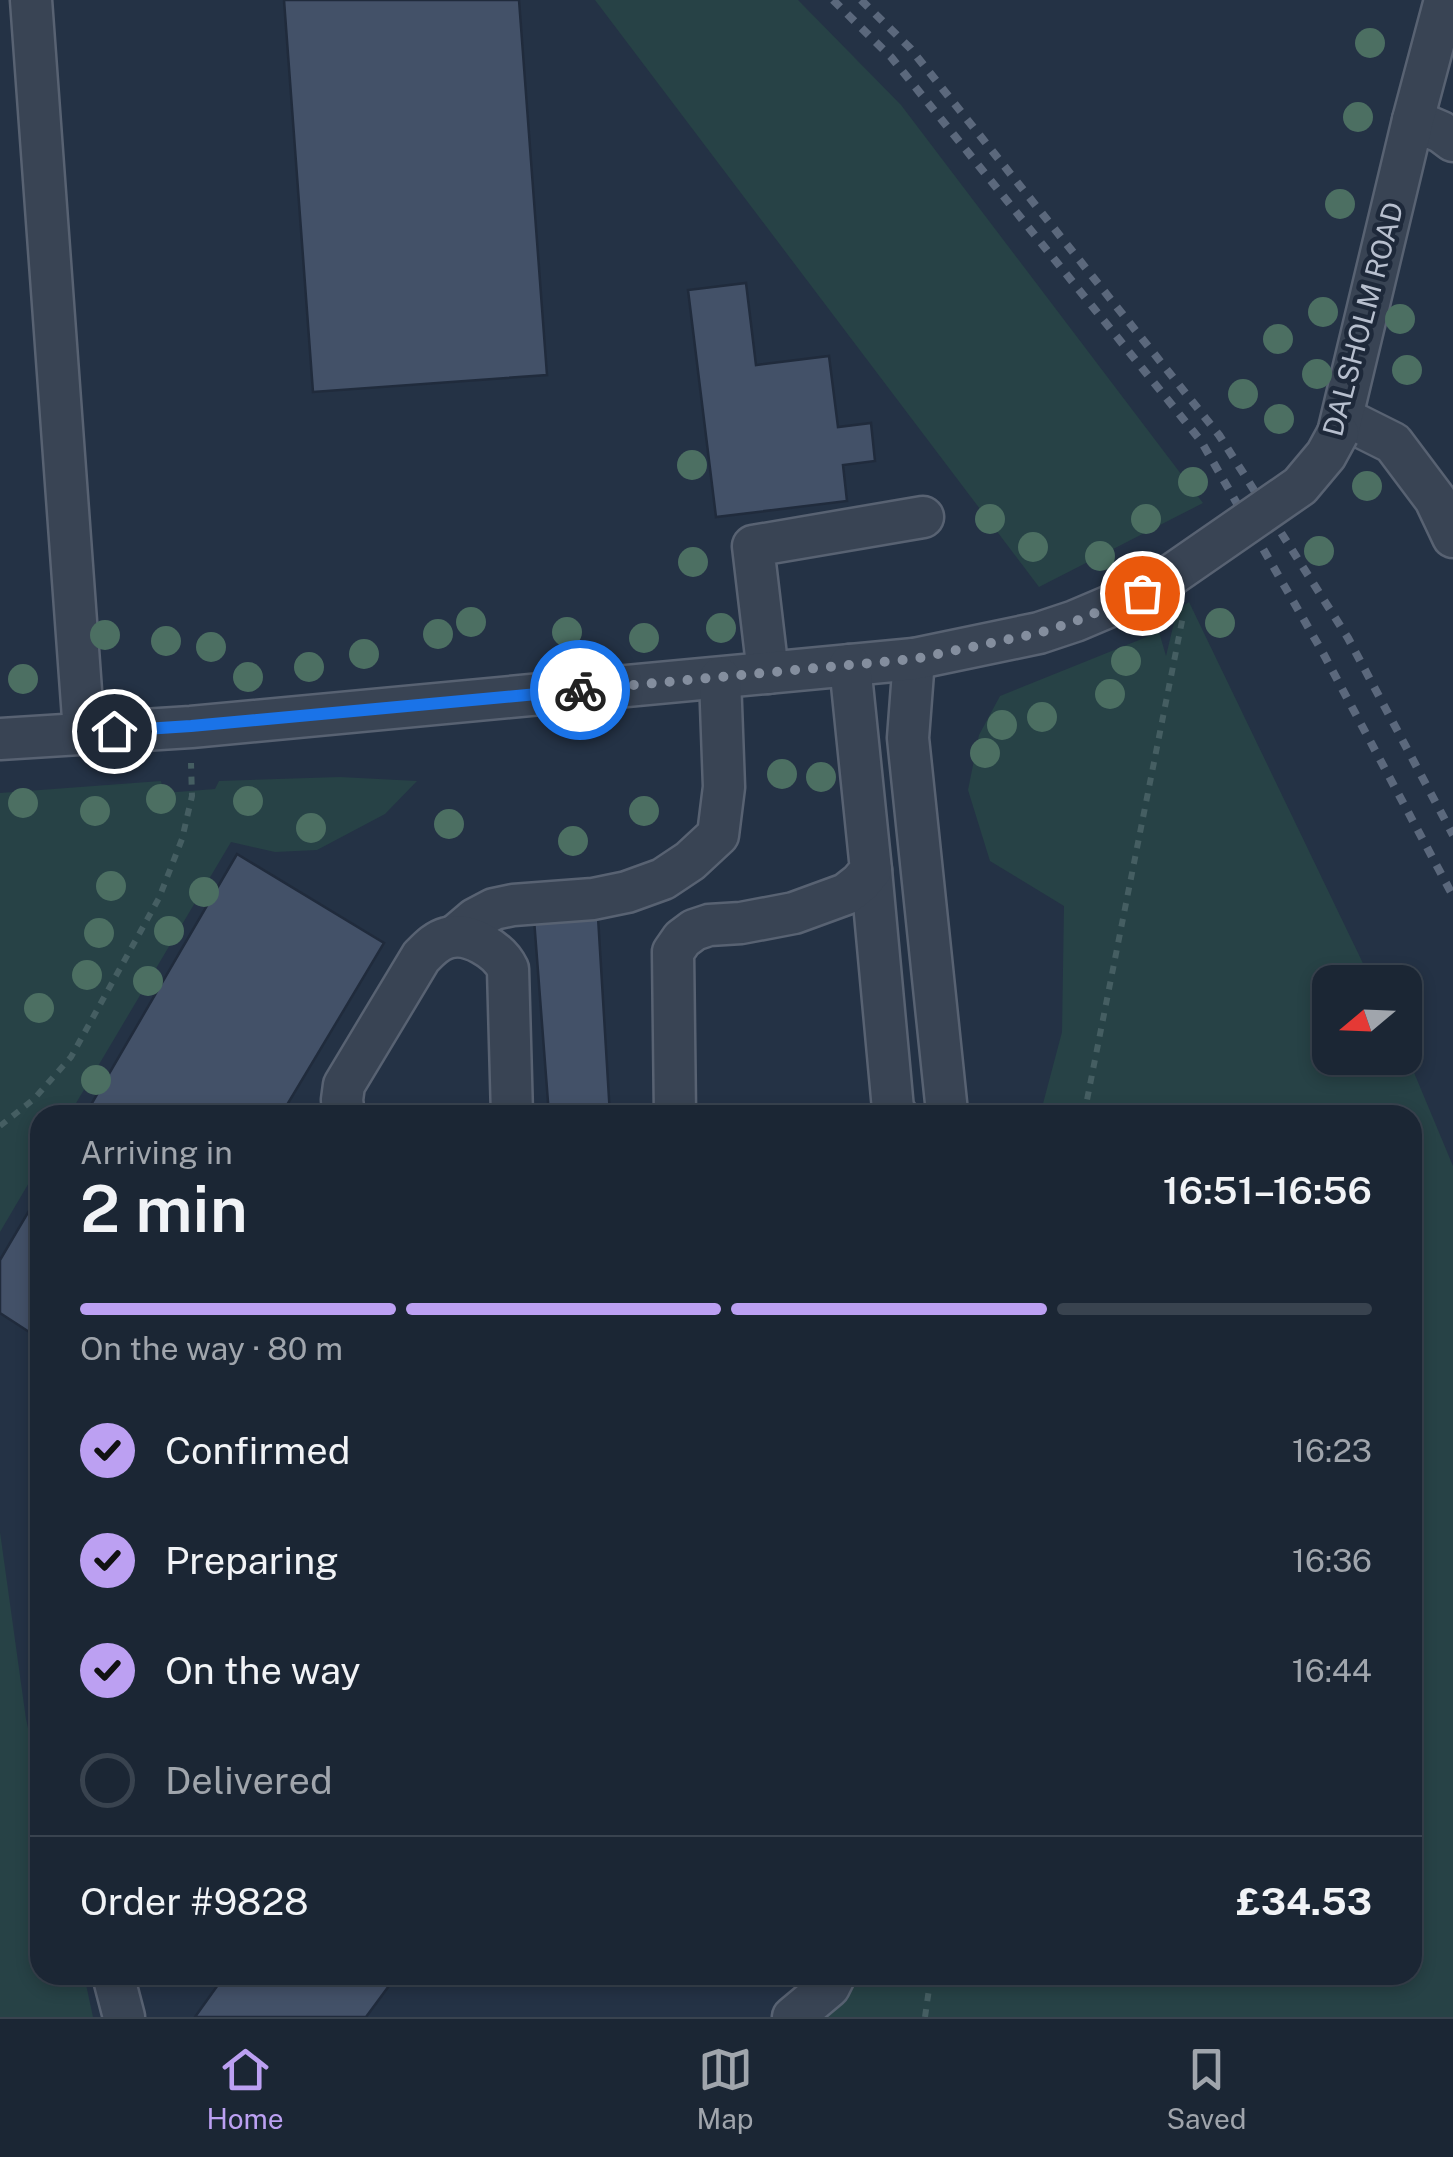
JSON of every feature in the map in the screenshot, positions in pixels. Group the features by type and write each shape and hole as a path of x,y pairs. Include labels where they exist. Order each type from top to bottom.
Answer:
{"street":[{"path":"31,0 84,732"},
{"name":"DALSHOLM ROAD","path":"0,739 191,726 914,659 1039,633 1142,593 1300,486 1326,454 1340,426 1442,12"},
{"path":"1413,120 1453,142"},
{"path":"1340,426 1393,443 1435,499 1453,537"},
{"path":"768,673 753,546 923,516"},
{"path":"914,659 908,738 947,1105"},
{"path":"850,665 893,1105"},
{"path":"343,1105 344,1085 421,957 436,942 455,936 475,918 513,905 593,899 627,892 663,878 690,861 718,835 724,787 720,678"},
{"path":"674,1105 672,952 682,939 708,924 794,913 846,894 871,870"},
{"path":"492,950 532,912 557,902"},
{"path":"455,936 492,950 503,958 508,969 512,1105"},
{"path":"116,1985 124,2017"},
{"path":"793,2017 831,1985"}],"path":[{"path":"1086,1105 1183,613 1170,576"},
{"path":"0,1126 34,1099 71,1057 159,898 182,839 192,796 191,726"},
{"path":"925,2017 930,1985"}],"green space":[{"path":"595,0 798,0 901,105 1203,503 1039,587"},
{"path":"1189,602 1364,965 1312,965 1312,1075 1415,1075 1453,1166 1453,2017 812,2017 843,1985 1422,1985 1422,1105 1043,1105 1062,1032 1064,906 990,861 968,790 979,735 1000,696 1159,632 1166,656 1177,610"},
{"path":"340,777 417,781 385,814 317,850 275,852 231,842 75,1105 30,1105 30,1181 0,1232 0,793 161,781 164,793 215,789 219,781"},
{"path":"0,1532 30,1737 30,1985 86,1985 93,2017 0,2017"}],"building":[{"path":"284,0 519,0 547,375 313,392"},
{"path":"746,283 756,365 829,356 838,427 871,423 875,461 843,465 847,501 716,517 688,290"},
{"path":"237,854 384,943 287,1105 91,1105"},
{"path":"598,917 609,1105 548,1105 534,919"},
{"path":"30,1209 30,1332 0,1313 0,1260"},
{"path":"218,1985 390,1985 366,2017 195,2017"}],"railway":[{"path":"833,0 891,57 1201,441 1323,653 1453,896"},
{"path":"861,0 910,48 1219,435 1348,638 1453,835"}],"way so far":[{"path":"580,690 914,659 1039,633 1142,593"}],"route":[{"path":"114,731 580,690"}]}
